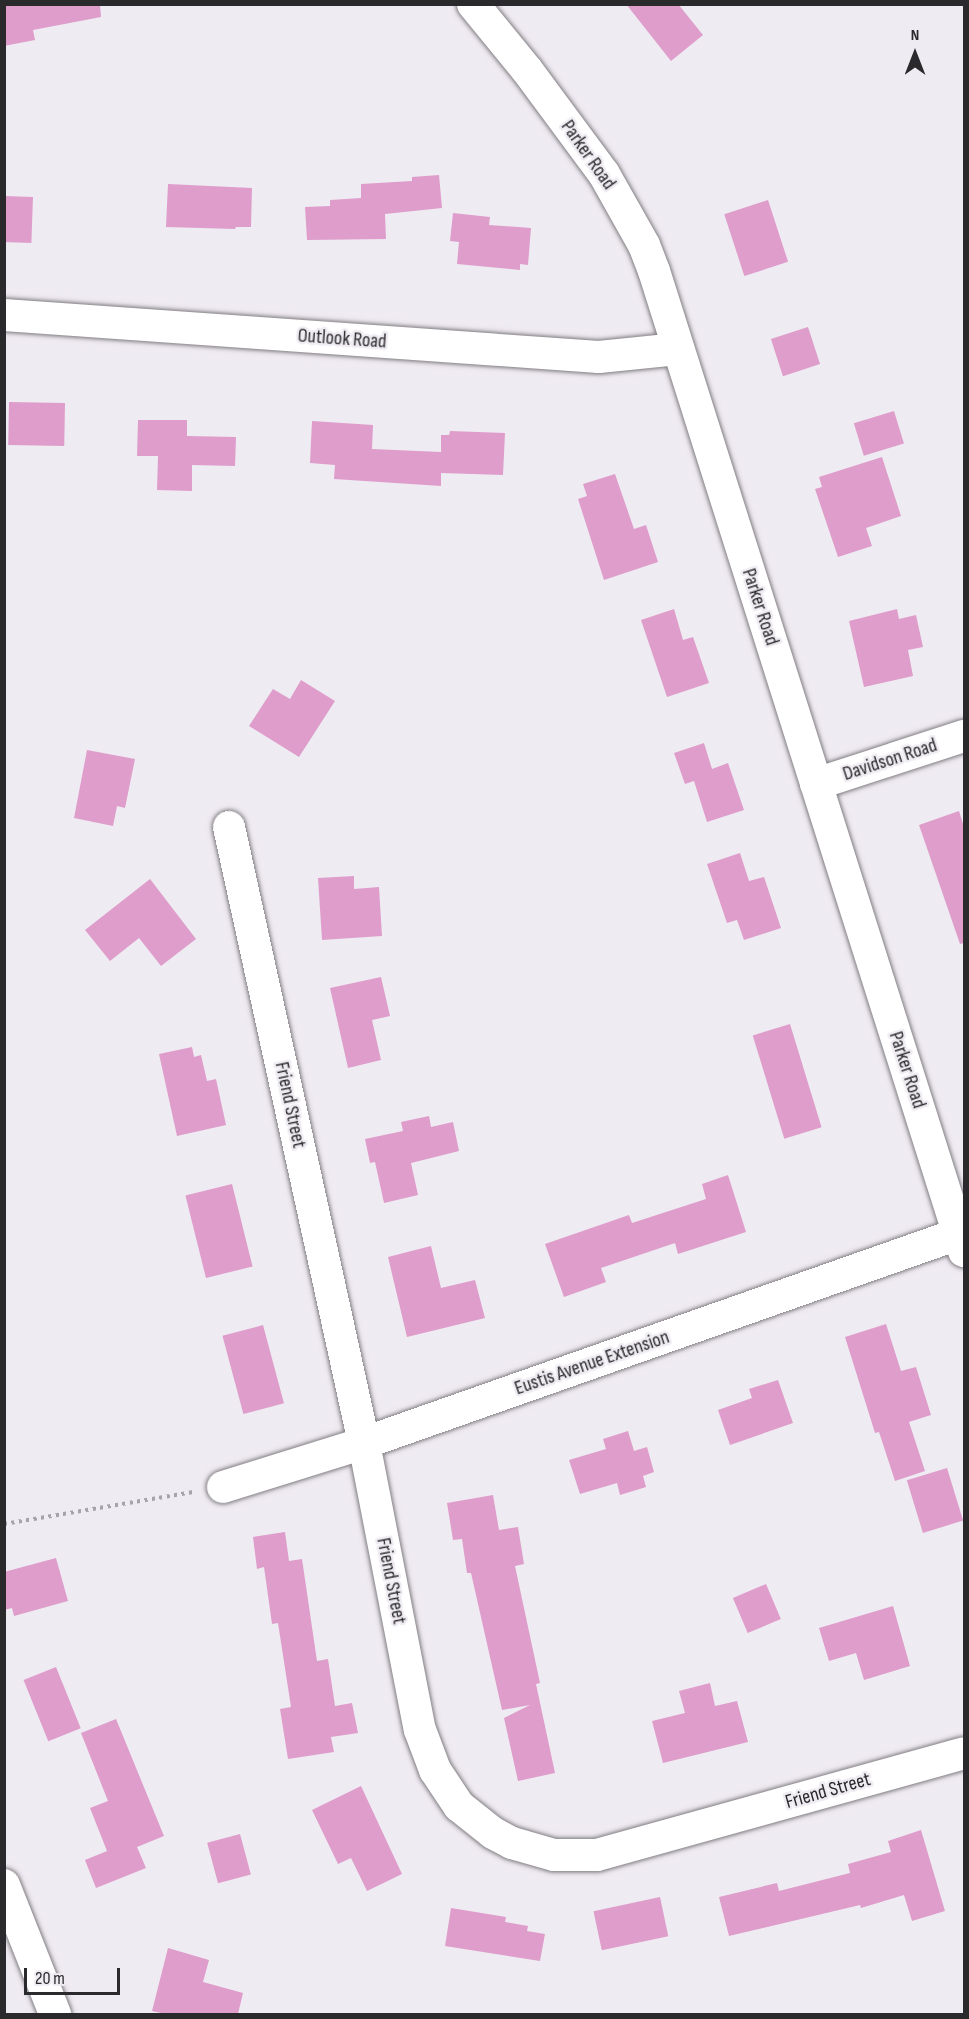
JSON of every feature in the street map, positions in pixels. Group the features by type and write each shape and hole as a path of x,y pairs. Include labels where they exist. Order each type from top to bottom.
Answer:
{"street":[{"name":"Parker Road","path":"473,4 527,70 604,174 644,245 963,1239"},
{"name":"Outlook Road","path":"4,315 599,357 678,350"},
{"name":"Davidson Road","path":"816,784 964,736"},
{"name":"Friend Street","path":"229,827 364,1443 426,1750 435,1770 459,1806 493,1833 512,1843 554,1855 597,1855 964,1753"},
{"name":"Eustis Avenue Extension","path":"223,1487 364,1443 963,1239"},
{"path":"4,1885 55,2014"}],"path":[{"path":"4,1524 223,1487"}],"building":[{"path":"4,4 100,4 101,17 33,30 35,40 4,46"},
{"path":"626,4 678,4 703,35 671,61"},
{"path":"439,175 442,208 385,214 386,239 307,240 305,207 330,206 330,200 361,198 361,184 412,181 412,177"},
{"path":"168,184 252,188 251,227 236,227 235,229 166,227"},
{"path":"4,196 33,197 31,243 4,242"},
{"path":"768,200 788,262 744,276 724,214"},
{"path":"453,213 490,217 489,225 531,228 528,265 520,264 520,270 457,264 459,242 450,241"},
{"path":"808,327 820,364 783,376 771,339"},
{"path":"9,402 65,403 64,446 8,445"},
{"path":"894,411 904,444 864,456 854,423"},
{"path":"138,420 187,420 187,436 236,437 235,466 192,465 192,491 157,490 158,456 137,456"},
{"path":"312,421 373,425 372,449 441,452 441,435 449,435 450,431 505,433 503,475 441,473 441,486 334,479 335,465 310,463"},
{"path":"882,457 901,516 866,528 872,546 838,557 815,489 822,487 819,477"},
{"path":"615,474 634,529 646,525 658,562 604,580 578,499 587,496 583,484"},
{"path":"674,609 683,640 693,637 709,683 667,697 641,620"},
{"path":"897,609 899,619 916,615 923,647 908,650 913,676 864,687 849,621"},
{"path":"301,680 335,701 299,757 249,726 273,689 290,699"},
{"path":"704,743 712,769 728,763 744,810 707,822 694,781 685,784 674,753"},
{"path":"87,750 135,759 125,808 117,806 113,826 74,818"},
{"path":"959,811 964,827 964,943 960,944 919,825"},
{"path":"740,853 749,881 764,877 781,928 744,940 737,920 727,923 707,864"},
{"path":"354,876 354,889 379,887 382,936 322,940 318,878"},
{"path":"150,879 196,939 161,966 139,938 110,961 85,930"},
{"path":"381,977 390,1016 372,1020 381,1060 348,1068 330,988"},
{"path":"790,1024 822,1127 784,1139 753,1035"},
{"path":"192,1047 194,1057 201,1055 207,1081 216,1079 226,1125 177,1136 159,1054"},
{"path":"429,1116 431,1127 453,1122 459,1151 411,1163 418,1195 384,1203 375,1162 370,1163 365,1139 403,1131 401,1122"},
{"path":"728,1175 746,1232 678,1254 675,1243 601,1268 606,1282 564,1297 545,1244 629,1215 632,1223 706,1199 702,1184"},
{"path":"232,1184 253,1266 206,1278 185,1196"},
{"path":"431,1246 441,1288 475,1280 485,1318 407,1337 388,1257"},
{"path":"886,1324 901,1371 916,1367 931,1415 909,1422 925,1471 895,1481 879,1432 875,1433 845,1337"},
{"path":"263,1325 284,1403 243,1414 222,1336"},
{"path":"778,1380 793,1423 730,1445 718,1410 752,1398 749,1389"},
{"path":"628,1431 634,1451 647,1447 654,1472 643,1476 646,1487 620,1495 617,1483 580,1494 569,1460 606,1449 603,1439"},
{"path":"947,1468 963,1521 923,1533 907,1480"},
{"path":"493,1495 499,1530 518,1527 524,1564 515,1566 540,1683 536,1684 555,1773 518,1781 504,1718 530,1705 502,1710 471,1573 467,1573 462,1539 453,1540 447,1503"},
{"path":"285,1532 289,1561 302,1559 317,1661 328,1659 335,1706 352,1703 358,1733 331,1737 334,1752 288,1759 280,1709 291,1707 278,1623 272,1624 264,1567 257,1569 253,1537"},
{"path":"56,1558 68,1601 14,1616 12,1608 4,1610 4,1572"},
{"path":"766,1584 781,1619 748,1633 733,1598"},
{"path":"893,1606 910,1666 864,1680 856,1653 829,1661 819,1628"},
{"path":"56,1667 81,1728 48,1741 24,1680"},
{"path":"710,1683 715,1706 737,1701 748,1742 663,1763 652,1721 685,1713 679,1691"},
{"path":"116,1719 164,1836 137,1847 146,1868 96,1888 85,1860 107,1851 90,1808 108,1801 81,1733"},
{"path":"361,1786 402,1874 367,1891 351,1858 338,1864 312,1810"},
{"path":"921,1830 945,1911 912,1921 904,1895 861,1908 860,1905 729,1936 719,1897 777,1883 779,1891 850,1873 848,1864 891,1852 888,1841"},
{"path":"240,1834 251,1875 218,1883 207,1843"},
{"path":"660,1897 668,1936 602,1950 593,1911"},
{"path":"451,1908 506,1917 505,1922 528,1926 527,1931 545,1934 540,1961 445,1946"},
{"path":"168,1948 209,1960 203,1982 243,1993 238,2014 166,2014 152,2011"}]}
